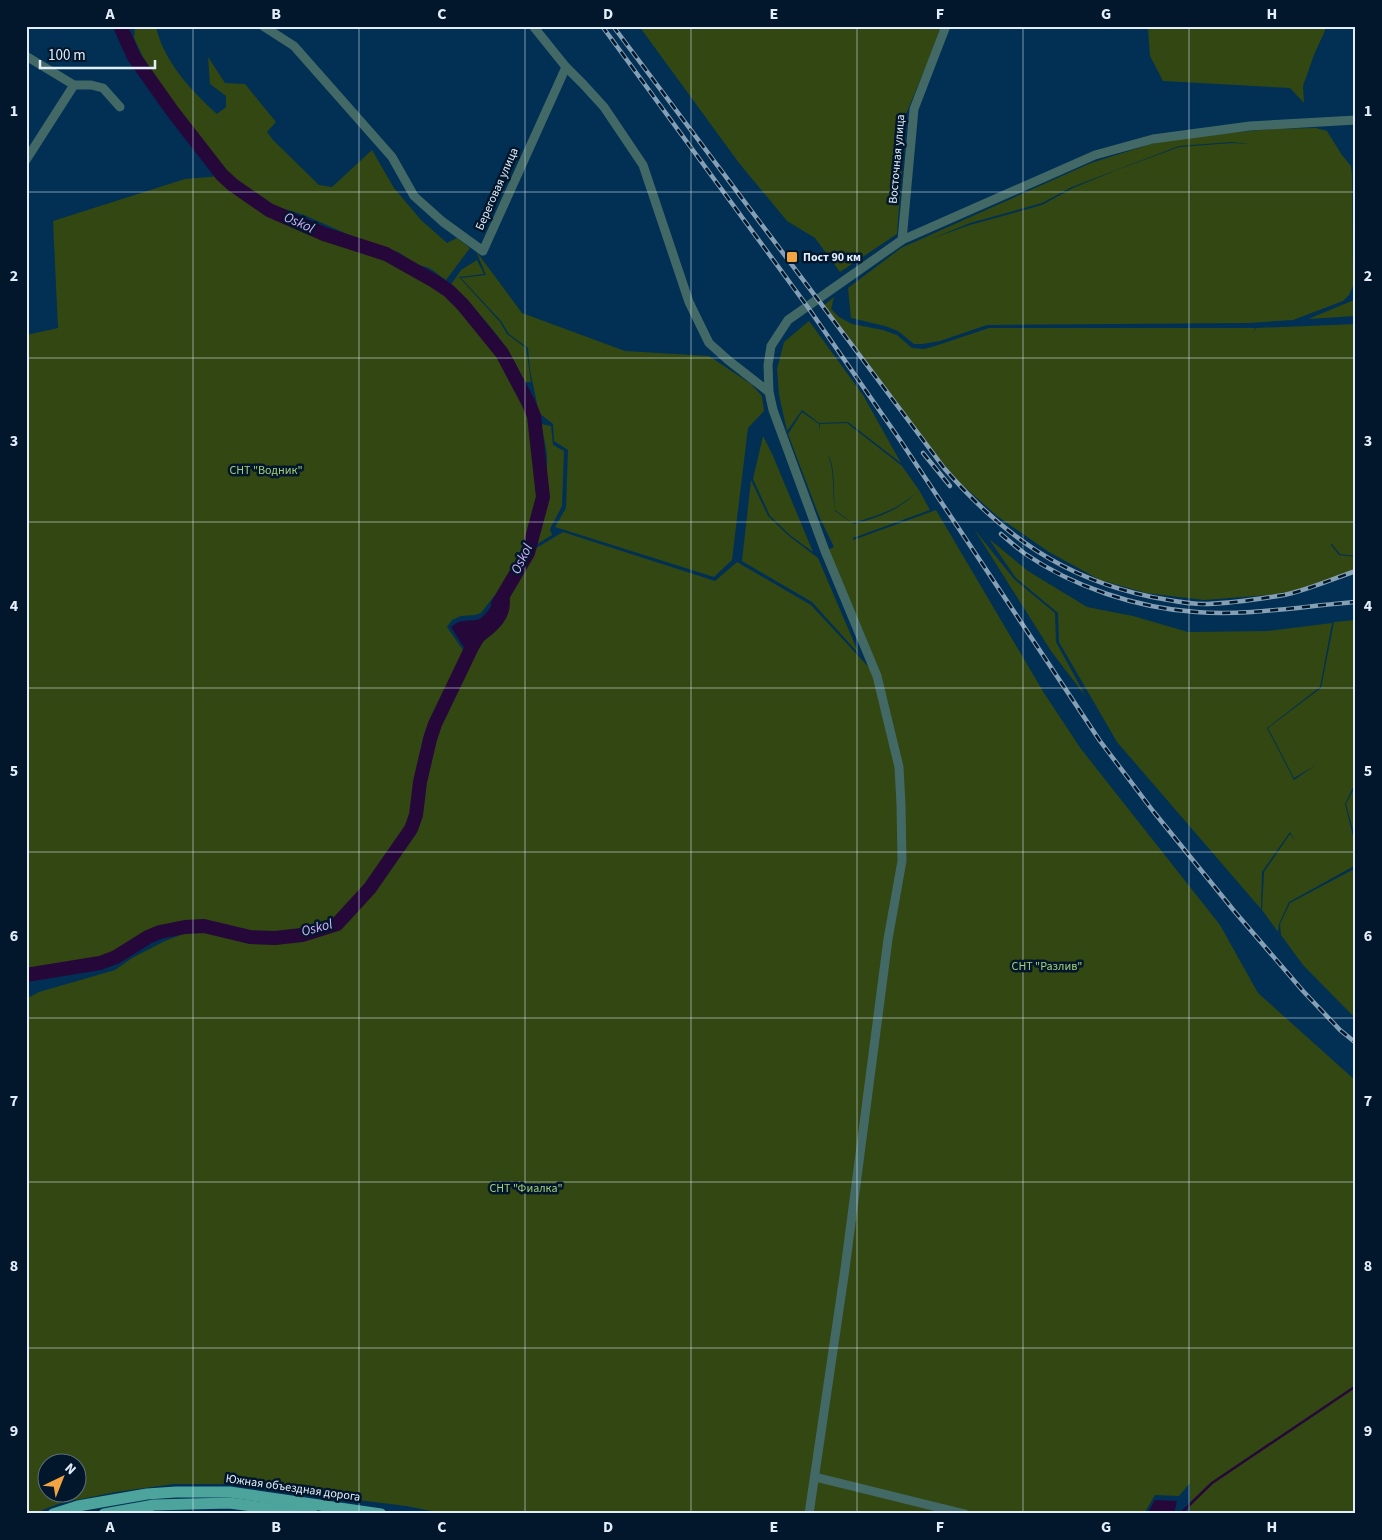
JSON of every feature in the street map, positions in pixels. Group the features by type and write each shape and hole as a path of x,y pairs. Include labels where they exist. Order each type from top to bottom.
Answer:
{"main road":[{"name":"Южная объездная дорога","path":"53,1514 78,1506 147,1494 230,1492 381,1514"},
{"name":"Южная объездная дорога","path":"104,1514 154,1505 229,1504 313,1514"}],"street":[{"name":"Береговая улица","path":"263,26 294,46 392,156 414,196 443,222 483,251 566,67"},
{"path":"533,26 566,67 604,107 643,165 689,302 709,343 769,392"},
{"name":"Восточная улица","path":"902,240 914,109 946,26"},
{"path":"26,56 74,85 91,85 103,88 120,107"},
{"path":"26,160 74,85"},
{"path":"809,1514 845,1268 888,939 902,861 901,805 899,767 877,676 825,551 773,410 769,392 768,365 771,346 788,320 902,240 1095,155 1153,139 1250,126 1356,120"},
{"path":"815,1478 965,1514"}],"green space":[{"path":"135,26 156,26 159,38 171,63 188,85 217,114 226,107 226,96 210,84 208,57 225,83 245,84 276,122 267,132 319,185 332,187 372,150 394,188 421,220 447,243 457,238 470,248 446,280 425,266 417,266 400,253 354,237 304,215 275,206 238,182 178,111 143,57 134,38"},
{"path":"639,26 943,26 906,114 897,234 840,272 815,238 787,221 739,163"},
{"path":"1151,26 1327,26 1303,86 1304,103 1290,88 1163,81 1150,56 1148,29"},
{"path":"1316,128 1327,131 1351,166 1353,286 1349,295 1343,301 1293,320 1249,323 987,325 940,341 922,344 914,344 898,331 885,326 851,318 848,288 901,248 1091,163 1151,144 1185,137 1272,129","holes":["1232,142 1249,144 1233,143 1179,147 1073,188 1042,205 970,225 933,238 970,223 1042,203 1072,187 1179,146"]},
{"name":"СНТ \"Водник\"","path":"221,176 231,186 267,212 323,237 384,257 446,293 461,307 499,353 531,415 539,496 526,550 506,586 494,596 481,613 461,616 452,620 447,627 465,653 426,738 416,781 412,813 407,826 367,885 343,911 333,918 300,929 274,932 251,932 205,920 185,922 160,927 99,959 26,970 26,335 58,328 53,221 185,179"},
{"path":"476,251 522,313 625,351 709,356 751,384 762,396 764,411 748,428 732,560 714,577 555,527 566,508 568,450 554,441 553,424 539,413 530,370 528,348 509,334 501,321 461,278 486,275"},
{"path":"477,260 484,274 459,277 500,322 507,334 526,348 531,382 522,382 512,358 493,330 470,304 450,286 461,270"},
{"path":"834,297 831,309 839,317 852,324 883,330 897,335 912,348 924,349 989,328 1255,328 1253,332 1256,328 1356,324 1356,556 1340,554 1331,543 1331,545 1339,555 1356,557 1356,570 1294,593 1204,600 1146,593 1100,580 1049,552 997,516 960,483 914,429 823,306"},
{"path":"1354,300 1356,302 1356,316 1308,319"},
{"path":"809,321 863,395 901,463 848,422 819,423 802,410 787,431 779,395 777,369 784,342"},
{"name":"СНТ \"Фиалка\"","path":"802,412 819,424 819,431 820,424 847,423 902,466 919,490 930,510 853,538 853,540 936,510 1044,693 1081,749 1220,925 1258,993 1356,1081 1356,1514 1190,1514 1190,1483 1179,1496 1155,1495 1144,1514 447,1514 406,1506 231,1484 174,1484 88,1498 88,1452 38,1452 38,1502 66,1502 32,1514 26,1514 26,999 39,992 115,970 132,958 165,941 204,926 250,937 275,938 302,935 337,924 370,888 411,829 416,815 420,782 435,724 472,647 528,553 563,532 715,581 737,562 811,605 876,675 825,551 834,547 819,516 788,434","holes":["828,455 831,460 833,474 835,510 853,523 889,511 908,499 889,512 854,524 835,511 832,468"]},
{"path":"541,424 551,426 553,445 564,451 562,506 550,529 552,535 534,546 547,478 547,455"},
{"path":"763,436 813,552 790,535 770,516 753,479"},
{"path":"751,480 768,516 789,536 818,558 859,654 812,602 742,561"},
{"path":"974,529 1014,579 1055,613 1056,642 1086,697 1051,651"},
{"path":"989,539 1028,571 1087,607 1133,616 1188,632 1267,631 1332,623 1320,687 1267,728 1294,780 1316,765 1294,778 1268,728 1321,688 1334,622 1356,620 1356,781 1345,804 1356,848 1356,865 1289,902 1279,924 1278,932 1262,910 1264,872 1290,834 1295,841 1290,832 1262,872 1261,909 1117,742 1059,642 1058,613 1016,578"},
{"path":"1356,785 1356,841 1346,804"},
{"path":"1356,868 1356,1019 1303,965 1281,935 1280,924 1290,903"}],"shaded area":[{"path":"508,589 510,601 506,619 494,633 470,652 463,646 451,627 463,621 481,618 496,599"},
{"path":"1155,1500 1177,1501 1174,1514 1147,1514"}],"waterway":[{"name":"Oskol","path":"120,26 134,57 173,112 222,175 233,185 269,210 324,234 386,254 434,281 449,291 463,305 502,353 534,416 543,497 528,553 498,604"},
{"name":"Oskol","path":"26,975 100,963 116,957 148,937 160,932 185,927 204,926 250,937 275,938 302,935 337,924 370,888 411,829 416,815 420,782 435,724 479,635"},
{"path":"1180,1514 1212,1483 1356,1386"}],"railway":[{"path":"602,26 807,306 900,440 1100,741 1153,811 1235,912 1303,991 1340,1030 1356,1043"},
{"path":"613,26 944,468 966,492 1012,534 1063,566 1091,579 1120,589 1187,603 1227,603 1284,595 1356,571"},
{"path":"923,453 950,486"},
{"path":"1001,534 1024,553 1063,576 1106,594 1151,606 1196,612 1236,613 1356,602"}],"place":[{"name":"Пост 90 км","path":"792,257"}],"park label":[{"name":"СНТ \"Разлив\"","path":"1047,966"}]}
